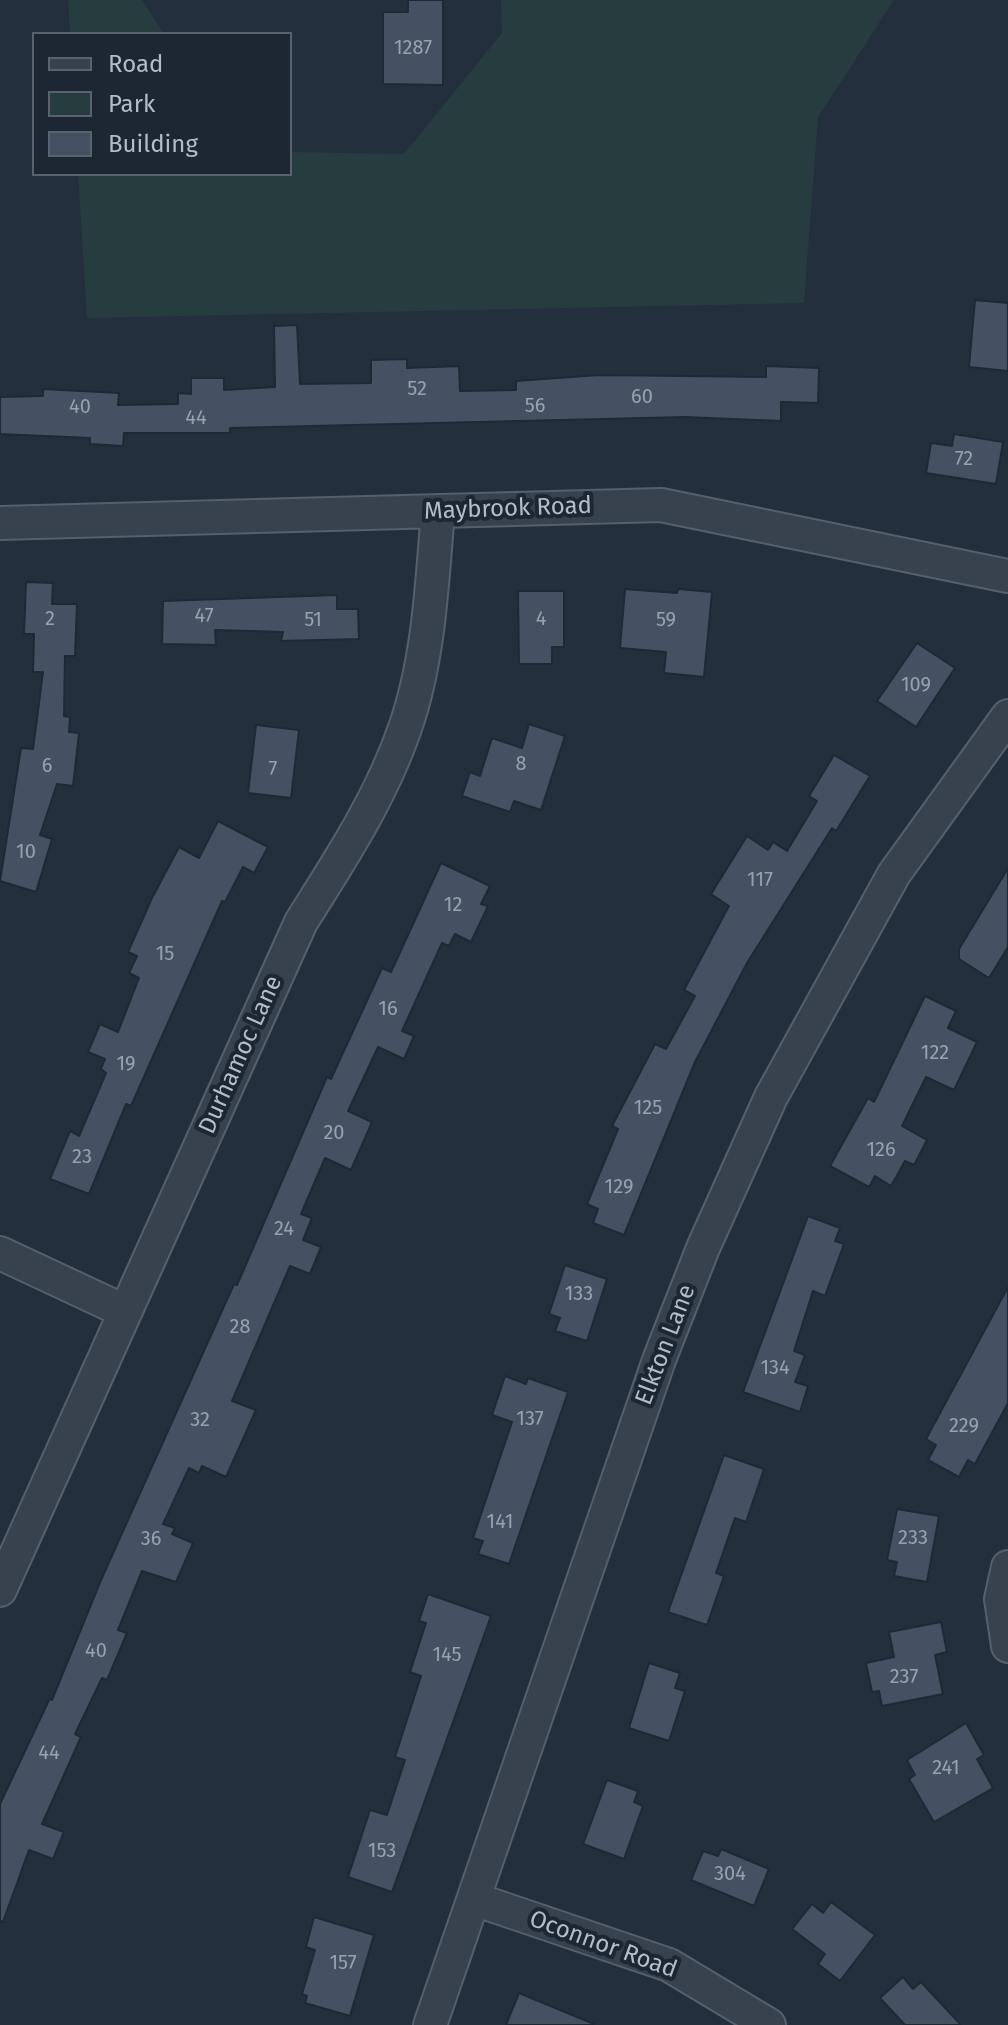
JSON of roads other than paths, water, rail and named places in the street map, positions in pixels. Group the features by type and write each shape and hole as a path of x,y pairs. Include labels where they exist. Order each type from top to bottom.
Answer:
{"street":[{"name":"Maybrook Road","path":"0,523 661,505 1008,576"},
{"name":"Durhamoc Lane","path":"0,1590 301,922 362,825 406,727 428,630 438,511"},
{"name":"Elkton Lane","path":"430,2025 659,1360 759,1124 894,874 1008,716"},
{"path":"0,1253 124,1311"},
{"path":"1008,1567 1001,1599 1008,1646"},
{"name":"Oconnor Road","path":"474,1899 669,1965 769,2025"}]}
